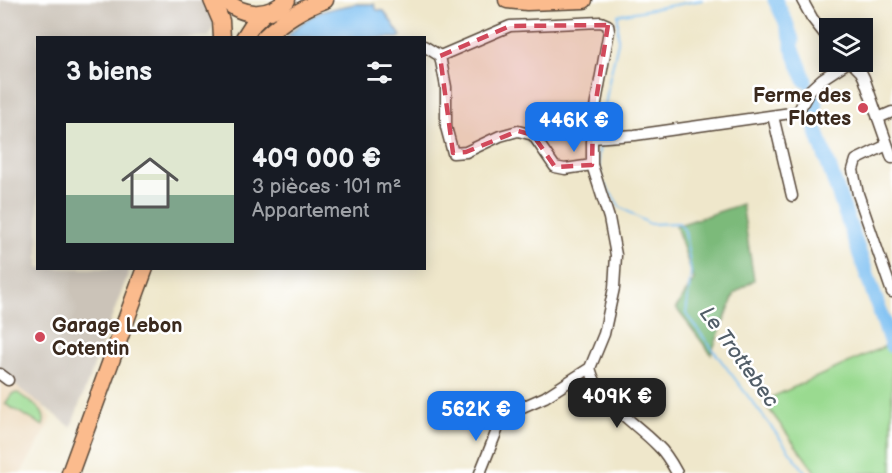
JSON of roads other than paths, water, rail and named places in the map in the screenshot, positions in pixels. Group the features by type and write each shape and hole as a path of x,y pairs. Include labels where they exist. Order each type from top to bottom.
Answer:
{"highway":[{"path":"212,0 221,21 222,36"},
{"path":"224,0 241,11 253,13 264,13 275,9 287,0"},
{"path":"224,0 228,12 229,36"},
{"path":"266,36 297,12 325,0"},
{"path":"507,0 527,2 584,0"},
{"path":"245,36 264,13"},
{"path":"70,473 144,270"},
{"path":"81,473 153,270"}],"street":[{"path":"802,0 819,27"},
{"path":"440,56 510,26 601,22 608,25 609,31 593,119 592,165 609,218 616,255 614,288 604,334 590,368 592,378 610,404 659,446 677,473"},
{"path":"426,47 440,56 446,87 447,127 453,153 466,152 500,136 518,131 532,135 555,167 565,169 592,165"},
{"path":"592,138 635,135 798,112 810,90 833,72"},
{"path":"861,72 892,158"},
{"path":"878,118 892,112"},
{"path":"773,116 792,196"},
{"path":"887,145 856,160 853,170 858,194 892,292"},
{"path":"480,473 500,423 518,409 545,397 590,368"}],"water":[{"path":"356,4 374,4 377,10 384,11 401,36 288,36 310,17 335,8"}],"waterway":[{"name":"Le Trottebec","path":"601,133 618,42 618,15 702,0"},
{"path":"775,0 785,20 792,47 805,80"},
{"path":"812,93 816,107 813,121 892,346"},
{"name":"Le Trottebec","path":"600,142 598,157 602,181 620,207 650,224 679,223 685,231 691,272 686,314 806,473"}],"place":[{"name":"Ferme des Flottes","path":"863,108"},
{"name":"Garage Lebon Cotentin","path":"40,337"}]}
